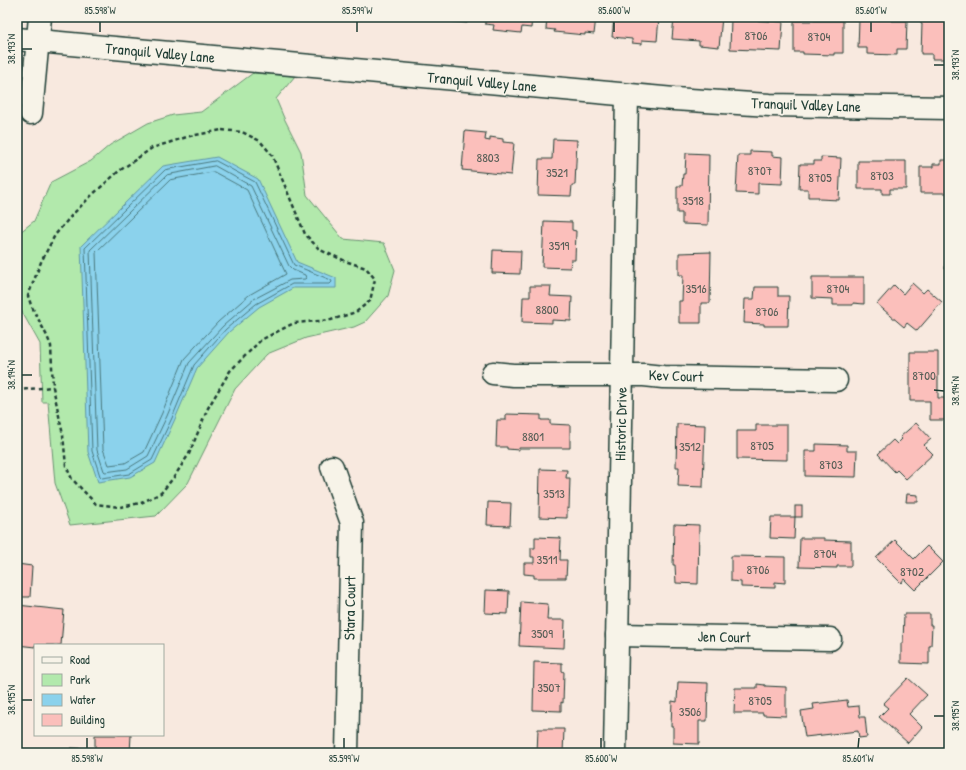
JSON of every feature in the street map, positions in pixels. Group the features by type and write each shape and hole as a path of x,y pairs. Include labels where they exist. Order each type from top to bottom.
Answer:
{"street":[{"path":"30,112 27,40 40,17"},
{"name":"Tranquil Valley Lane","path":"27,40 674,99 770,105 949,108"},
{"name":"Historic Drive","path":"615,753 627,95"},
{"name":"Kev Court","path":"493,373 513,375 644,375 663,377 836,380"},
{"name":"Stara Court","path":"332,467 352,523 347,753"},
{"name":"Jen Court","path":"617,635 830,639"}],"path":[{"path":"222,130 242,132 260,141 272,154 306,234 320,250 366,268 375,279 370,301 356,312 331,320 294,323 261,340 230,371 208,408 188,454 174,476 161,493 141,503 120,507 96,504 72,479 66,466 63,434 53,388 51,346 28,296 41,262 55,235 72,215 92,195 120,171 152,148 190,136 222,130"},
{"path":"17,390 53,388"}],"green space":[{"path":"253,73 295,76 276,99 301,152 307,195 343,239 384,243 395,270 388,296 365,322 354,327 306,338 267,354 235,389 188,483 156,516 70,525 55,483 48,402 42,402 40,344 17,303 17,238 19,233 34,221 51,182 91,161 110,145 148,123 173,115 201,112"}],"water":[{"path":"217,157 258,179 297,262 336,278 336,288 293,288 259,307 229,332 197,368 155,463 130,477 98,482 88,452 81,246 163,166"}],"building":[{"path":"416,17 468,17 467,23 446,21 446,18"},
{"path":"485,17 532,17 531,28 522,27 521,33 493,30 494,25 485,24"},
{"path":"547,17 596,17 594,34 585,33 585,35 554,32 555,30 546,29"},
{"path":"614,17 659,17 657,41 642,40 642,44 632,43 632,39 612,37"},
{"path":"674,17 722,17 719,47 699,45 699,41 672,39"},
{"path":"873,17 891,17 891,21 907,21 906,49 897,49 897,55 867,54 867,48 858,48 859,20 873,20"},
{"path":"921,17 949,17 949,59 932,59 932,54 921,54"},
{"path":"731,19 783,22 781,51 730,49"},
{"path":"794,21 843,21 843,53 834,53 834,55 803,54 803,52 794,52"},
{"path":"465,131 486,133 485,140 490,141 490,137 503,139 503,142 514,143 511,175 462,170"},
{"path":"553,139 577,140 575,185 572,185 571,196 538,195 539,159 552,159"},
{"path":"750,151 772,152 772,156 783,157 782,184 758,183 758,194 736,193 738,155 750,155"},
{"path":"686,153 709,154 708,225 682,224 682,213 677,213 677,186 682,186 683,174 685,174"},
{"path":"821,157 841,158 839,200 808,197 808,189 799,189 800,164 814,164 814,161 821,161"},
{"path":"941,160 949,160 949,193 920,193 920,167 933,167 933,164 941,164"},
{"path":"858,161 906,161 906,189 890,189 890,194 882,194 882,189 858,189"},
{"path":"544,221 572,222 572,230 576,231 575,260 571,260 570,268 542,267"},
{"path":"493,250 521,251 520,274 492,273"},
{"path":"711,252 710,303 701,303 701,323 679,323 679,301 682,301 683,275 679,275 679,253"},
{"path":"946,256 949,256 949,269 945,269"},
{"path":"812,277 864,277 864,304 853,303 853,305 833,305 833,299 812,298"},
{"path":"912,283 923,293 927,289 942,302 917,331 907,323 904,327 877,304 894,285 903,294"},
{"path":"530,286 551,286 550,296 572,297 571,321 552,320 552,323 522,322 523,297 530,297"},
{"path":"755,287 778,287 778,296 789,296 788,326 764,326 764,324 744,323 745,299 754,299"},
{"path":"910,352 938,352 938,398 949,398 949,420 930,420 930,401 910,401"},
{"path":"506,414 541,415 541,420 550,420 550,424 570,425 570,448 519,448 519,450 507,449 507,447 496,447 497,420 506,420"},
{"path":"17,415 22,417 19,426 21,427 17,439"},
{"path":"916,423 931,439 924,445 933,454 906,479 897,470 895,472 878,454 893,440 897,444 902,439 900,437"},
{"path":"677,424 705,425 703,487 678,486 679,467 676,467"},
{"path":"756,425 787,425 787,460 737,459 737,431 756,431"},
{"path":"816,444 847,445 847,451 857,451 856,477 805,476 805,451 816,451"},
{"path":"540,469 567,470 566,478 570,478 569,509 567,508 567,518 539,517"},
{"path":"907,494 918,495 918,502 906,502"},
{"path":"488,502 511,503 510,526 487,525"},
{"path":"795,506 802,506 802,517 795,517"},
{"path":"771,517 795,517 794,539 770,538"},
{"path":"674,524 699,525 698,584 676,583 675,565 673,565"},
{"path":"535,537 561,538 560,560 567,560 566,578 534,578 534,575 524,574 524,563 534,563 534,557 531,557 531,548 535,548"},
{"path":"800,538 824,538 824,540 851,541 851,566 837,566 837,568 799,567"},
{"path":"895,540 914,559 927,546 943,562 915,590 904,579 901,583 876,558"},
{"path":"731,556 785,557 785,583 775,582 775,588 741,587 741,582 731,581"},
{"path":"17,564 32,566 30,597 17,597"},
{"path":"486,590 509,591 508,614 485,613"},
{"path":"521,602 548,604 547,620 565,620 564,648 519,646"},
{"path":"17,605 64,610 61,644 34,644 34,647 17,645"},
{"path":"904,614 930,614 930,625 932,625 931,646 929,646 929,664 901,663 901,643 903,643"},
{"path":"534,662 562,663 562,671 564,672 563,703 561,702 561,711 533,710"},
{"path":"908,678 927,695 909,714 922,727 908,743 879,717 888,708 883,704"},
{"path":"678,682 708,683 707,721 699,721 699,744 673,743 673,726 671,726 672,701 677,702"},
{"path":"757,684 786,687 786,716 763,715 763,713 734,713 735,688 757,688"},
{"path":"847,700 848,707 859,706 860,717 865,717 867,737 859,738 858,731 805,737 801,711 814,709 813,704"},
{"path":"538,729 564,729 563,753 537,753"},
{"path":"95,736 131,736 130,753 70,753 71,748 95,749"}]}
